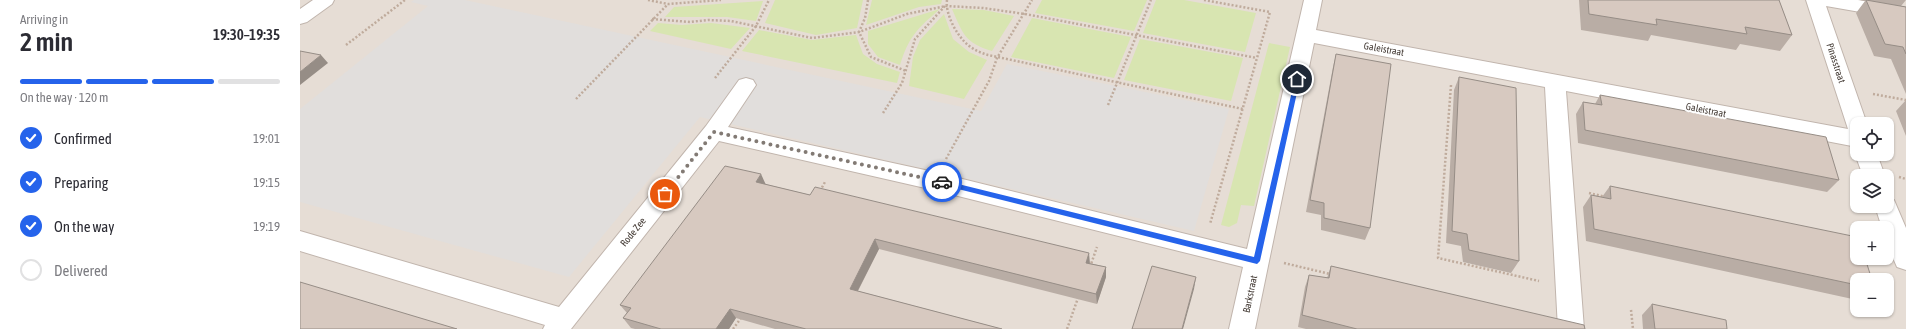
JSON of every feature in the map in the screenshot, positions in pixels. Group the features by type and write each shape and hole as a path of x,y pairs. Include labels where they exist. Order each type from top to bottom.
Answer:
{"street":[{"path":"300,18 325,0"},
{"name":"Barkstraat","path":"1242,329 1307,35 1313,0"},
{"name":"Pinasstraat","path":"1815,0 1854,117"},
{"path":"1823,0 1906,14"},
{"name":"Galeistraat","path":"1307,35 1850,138"},
{"path":"1555,81 1571,329"},
{"name":"Rode Zee","path":"300,241 560,324 714,132 746,85"},
{"path":"714,132 934,180 1203,248 1257,259"},
{"path":"1889,213 1906,260"}],"path":[{"path":"346,45 405,0"},
{"path":"648,0 668,4 721,0"},
{"path":"715,78 756,26 769,0"},
{"path":"868,0 865,18 859,32 870,57 906,71"},
{"path":"947,0 946,6 959,37 976,52 997,58 1242,109"},
{"path":"934,180 989,81 997,58 1025,14 1032,0"},
{"path":"1108,105 1151,0"},
{"path":"1203,248 1270,12 1204,0"},
{"path":"576,99 668,4"},
{"path":"652,19 690,22 708,20 723,21 756,26 812,38 859,32 907,14 946,6 982,8 1025,14 1257,58"},
{"path":"883,113 902,83 914,39 946,6"},
{"path":"1453,62 1438,258 1569,288"},
{"path":"819,192 840,159"},
{"path":"1563,188 1610,197"},
{"path":"1088,273 1106,224"},
{"path":"1257,259 1334,275"},
{"path":"1067,329 1080,294"},
{"path":"1631,310 1633,329"},
{"path":"733,329 741,316"}],"shaded area":[{"path":"300,0 1906,0 1906,329 300,329"},
{"path":"414,0 465,0 981,111 1007,64 1229,109 1194,231 700,117 569,277 300,202 300,109 428,6 411,2"}],"green space":[{"path":"775,0 863,0 857,28 816,35 765,23"},
{"path":"872,0 942,0 941,4 919,7 866,25"},
{"path":"1042,0 1147,0 1134,31 1035,13"},
{"path":"1156,0 1184,0 1256,13 1245,52 1143,33"},
{"path":"763,1 756,21 727,17 665,17 674,7"},
{"path":"940,9 925,22 915,34 903,55 900,65 878,57 868,44 868,31"},
{"path":"952,9 984,10 1014,16 992,51 970,41 962,31"},
{"path":"944,14 953,39 969,52 987,60 964,99 909,86 913,57 920,40"},
{"path":"1032,18 1131,37 1114,78 1011,57"},
{"path":"658,23 682,25 711,23 750,28 731,49 650,31"},
{"path":"759,30 812,40 856,35 863,54 877,64 900,72 897,83 742,51"},
{"path":"1140,39 1243,58 1231,101 1124,80"},
{"path":"1269,43 1290,47 1254,206 1241,205 1237,223 1229,227 1221,225"}],"building":[{"path":"1588,0 1779,0 1792,35 1745,27 1747,34 1656,19 1657,25 1589,14"},
{"path":"1866,0 1906,7 1906,54 1903,47 1885,44"},
{"path":"300,51 321,55 300,72"},
{"path":"1336,54 1391,64 1370,228 1324,218 1324,203 1310,200"},
{"path":"1459,77 1516,88 1519,261 1469,250 1467,234 1452,231"},
{"path":"1600,95 1826,137 1839,180 1585,130 1583,102 1602,105"},
{"path":"725,166 761,174 756,182 810,195 815,187 1089,253 1086,263 1106,267 1096,294 875,239 850,289 1002,329 806,329 730,309 716,329 661,329 623,318 631,308 620,305"},
{"path":"1610,186 1850,236 1850,265 1867,265 1870,273 1850,273 1850,284 1594,229 1591,195 1611,199"},
{"path":"1152,266 1196,277 1182,329 1132,329"},
{"path":"1331,266 1584,325 1585,329 1357,329 1302,315 1309,275 1329,278"},
{"path":"300,282 457,329 300,329"},
{"path":"1652,304 1726,320 1727,329 1655,329"}],"way so far":[{"path":"665,194 714,132 942,182"}],"route":[{"path":"942,182 1257,261 1297,79"}]}
